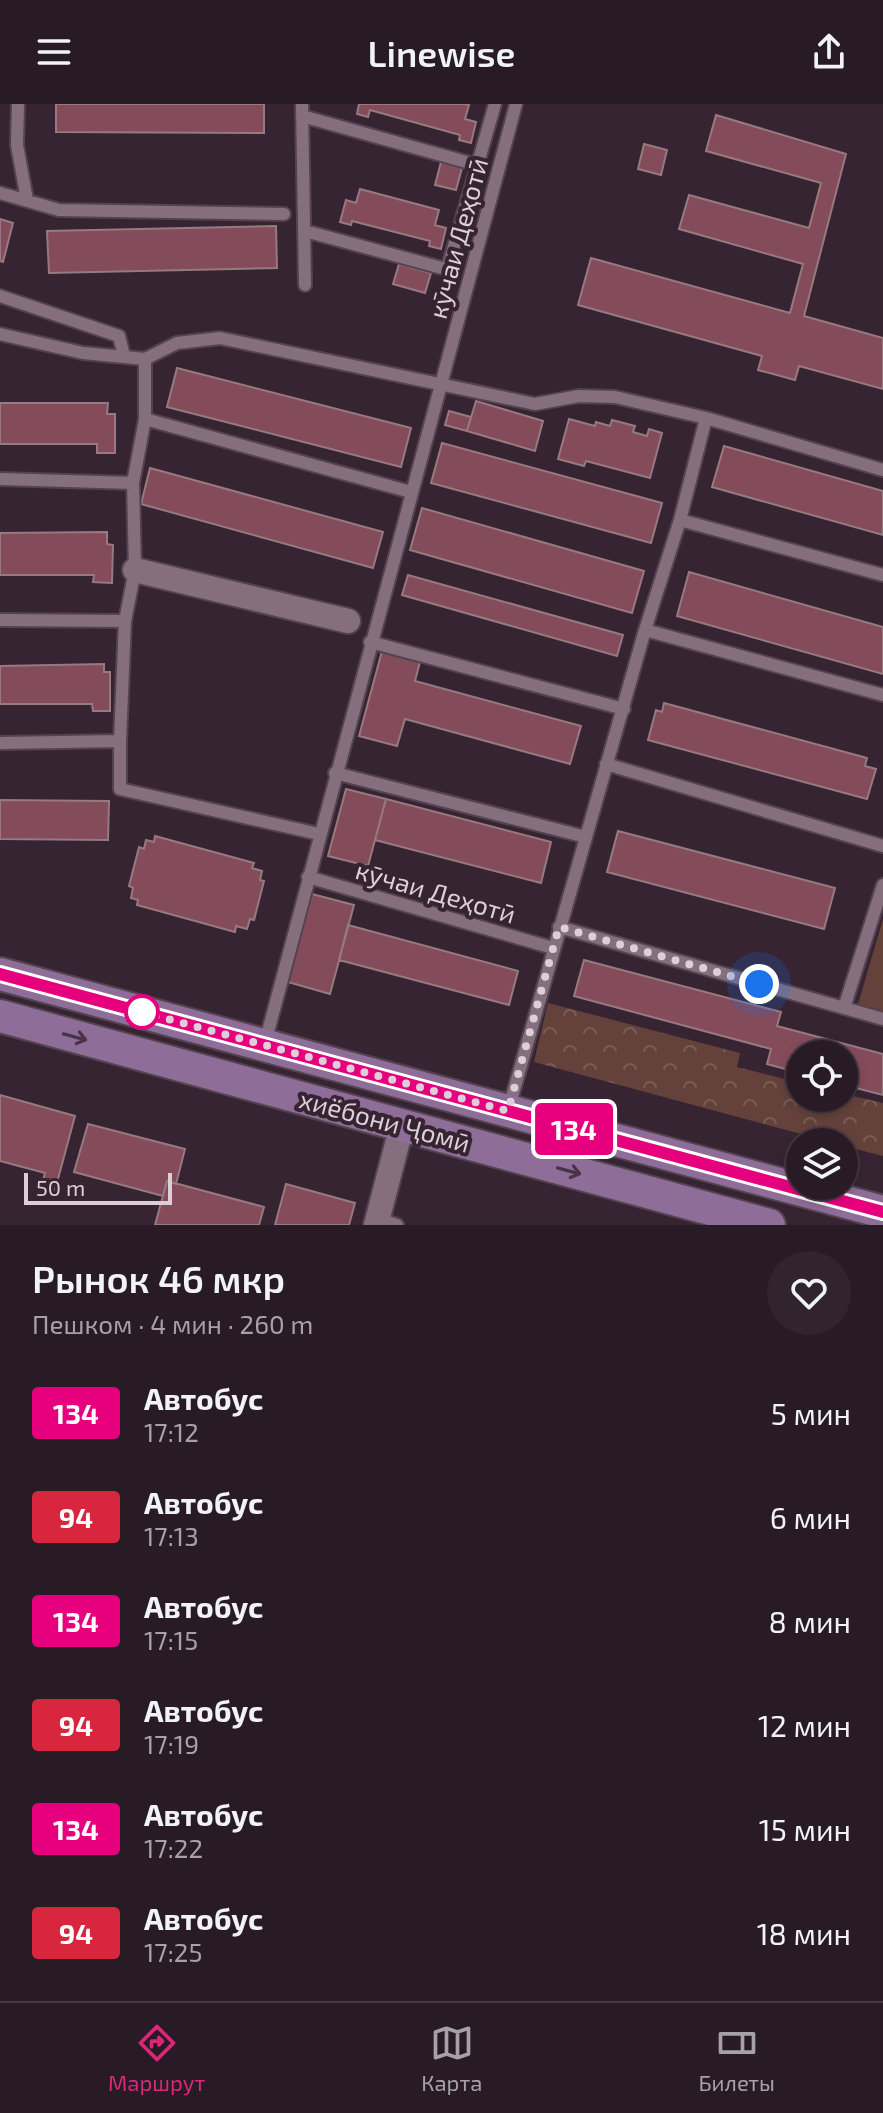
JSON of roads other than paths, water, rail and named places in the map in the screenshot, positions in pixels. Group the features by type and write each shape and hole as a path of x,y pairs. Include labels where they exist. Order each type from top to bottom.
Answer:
{"main road":[{"name":"хиёбони Ҷомӣ","path":"0,974 883,1212"},
{"path":"14,1020 39,984"},
{"name":"хиёбони Ҷомӣ","path":"14,1020 769,1225"}],"street":[{"path":"135,570 348,621"},
{"path":"383,1223 402,1125"}],"lane":[{"path":"18,104 17,145 27,200"},
{"path":"305,231 444,268 452,260 495,104"},
{"name":"кӯчаи Деҳотӣ","path":"264,1046 516,104"},
{"path":"305,285 302,110 477,165"},
{"path":"0,193 59,210 284,214"},
{"path":"0,296 119,336 124,356"},
{"path":"0,334 83,353 145,359 177,343 220,338 535,404 579,396 615,397 706,418 883,470"},
{"path":"145,359 145,419 133,483 135,570 125,621 120,789 319,834"},
{"path":"508,1111 606,764 680,520 706,418"},
{"path":"145,419 411,492"},
{"path":"0,479 133,483"},
{"path":"680,520 883,575"},
{"path":"0,620 125,621"},
{"path":"645,630 883,695"},
{"path":"370,642 624,709"},
{"path":"0,743 120,741"},
{"path":"606,764 883,846"},
{"path":"335,773 586,837"},
{"name":"кӯчаи Деҳотӣ","path":"308,877 553,948"},
{"path":"844,1008 883,885"},
{"path":"559,927 883,1019"}]}
